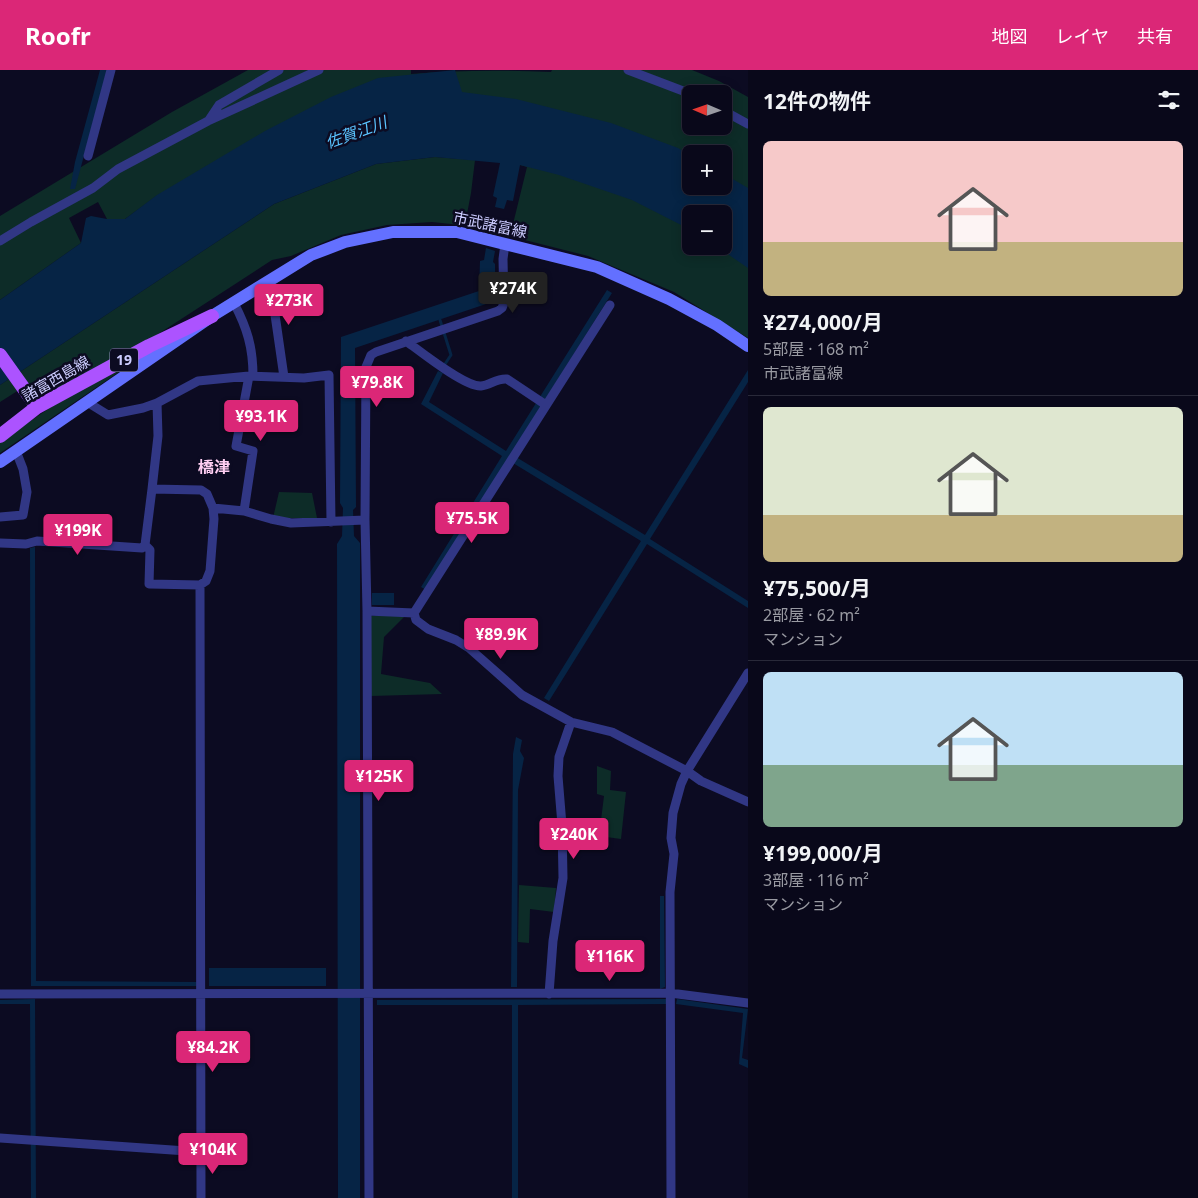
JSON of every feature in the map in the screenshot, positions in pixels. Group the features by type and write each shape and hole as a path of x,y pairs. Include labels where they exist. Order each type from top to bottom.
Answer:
{"main road":[{"name":"市武諸富線","path":"0,462 212,316 311,256 345,242 393,232 457,232 597,267 669,299 717,325 748,346"},
{"name":"諸富西島線","path":"0,436 37,407 150,346 212,316"},
{"path":"0,355 37,407"}],"street":[{"path":"88,156 111,70"},
{"path":"208,121 219,105 278,70"},
{"path":"0,241 93,188 118,169 208,121 319,70"},
{"path":"628,70 682,91"},
{"path":"732,115 748,124"},
{"path":"369,1198 365,993 367,611 361,520 366,367 371,355 502,308 504,303 505,244"},
{"path":"268,282 272,294 284,377"},
{"path":"234,303 245,324 252,358 251,376 236,446 253,450 244,511"},
{"path":"610,305 543,403 517,452 414,613 416,620 428,629 456,640 469,648 522,695 571,722 612,732 687,771 701,781 748,802"},
{"path":"406,341 444,368 473,385 482,386 507,379 543,403"},
{"path":"87,402 108,415 143,408 157,403 198,382 251,376 304,378 329,375 333,522"},
{"path":"145,545 158,436 157,403"},
{"path":"0,517 23,515 27,492 23,469 16,451"},
{"path":"145,545 150,550 149,584 200,585 206,581 210,571 213,508 207,494 201,490 152,489"},
{"path":"213,508 244,511 291,523 361,520"},
{"path":"0,543 26,544 37,541 142,548 145,545"},
{"path":"200,585 201,1198"},
{"path":"367,611 414,613"},
{"path":"671,1198 670,892 674,854 671,838 673,813 681,784 687,771 748,673"},
{"path":"549,994 553,941 563,878 562,825 558,776 560,757 571,722"},
{"path":"0,994 670,993 748,1002"},
{"path":"0,1138 200,1152"}],"green space":[{"path":"248,70 411,70 411,74 481,71 692,70 726,85 682,85 682,135 732,135 732,88 748,97 748,200 732,191 732,145 682,145 682,167 514,109 158,195 125,219 107,219 98,202 69,218 81,243 0,300 0,216 172,112"},
{"path":"533,156 682,212 682,255 732,255 732,248 748,251 748,338 674,292 588,256 470,226 432,222 387,225 341,235 291,256 272,260 152,338 55,391 36,390 30,383 0,402 0,385 274,204 376,164 435,157 475,160 467,214 513,224 527,167 520,165"},
{"path":"141,357 0,453 0,443 8,436 75,391"},
{"path":"279,492 312,493 317,518 273,518"},
{"path":"406,615 384,637 381,674 430,683 442,694 371,696 371,616"},
{"path":"597,766 611,771 610,790 626,792 621,839 599,836 604,796 597,794"},
{"path":"519,885 556,888 554,912 530,909 529,943 518,942"}],"water":[{"path":"100,70 107,70 75,189 70,189 75,162"},
{"name":"佐賀江川","path":"455,70 462,92 516,99 611,123 678,148 682,150 682,195 732,195 732,179 748,188 748,268 729,255 732,255 732,205 682,205 682,225 632,200 559,175 520,165 513,201 507,200 504,209 495,207 497,198 493,196 500,163 435,157 376,164 274,204 0,385 0,300 81,243 86,218 91,216 107,219 125,219 157,195 265,131 331,97 378,78"},
{"path":"486,248 495,251 493,262 495,264 495,301 355,348 356,507 353,510 354,536 360,543 360,1198 338,1198 337,544 342,536 343,508 340,503 341,337 479,291 480,261 484,260"},
{"path":"607,290 612,293 511,454 645,535 748,370 748,382 650,539 748,601 748,608 647,544 549,701 544,698 641,541 508,460 426,590 421,587 502,456 421,404 438,371 443,373 429,402 506,451"},
{"path":"35,547 36,981 197,982 197,986 31,986 30,548"},
{"path":"372,593 394,593 394,605 372,605"},
{"path":"516,737 522,740 520,751 524,758 518,790 517,987 511,987 513,754"},
{"path":"660,896 664,896 665,987 660,989"},
{"path":"209,968 326,968 326,986 209,986"},
{"path":"35,999 36,1198 31,1198 30,1004 0,1004 0,1000"},
{"path":"667,999 667,1004 518,1005 518,1198 512,1198 512,1005 377,1005 377,1000"},
{"path":"677,999 748,1009 742,1058 748,1060 748,1068 739,1064 743,1013 676,1004"}],"waterway":[{"path":"440,320 451,355 443,367"}],"district":[{"name":"橋津","path":"214,467"}]}
